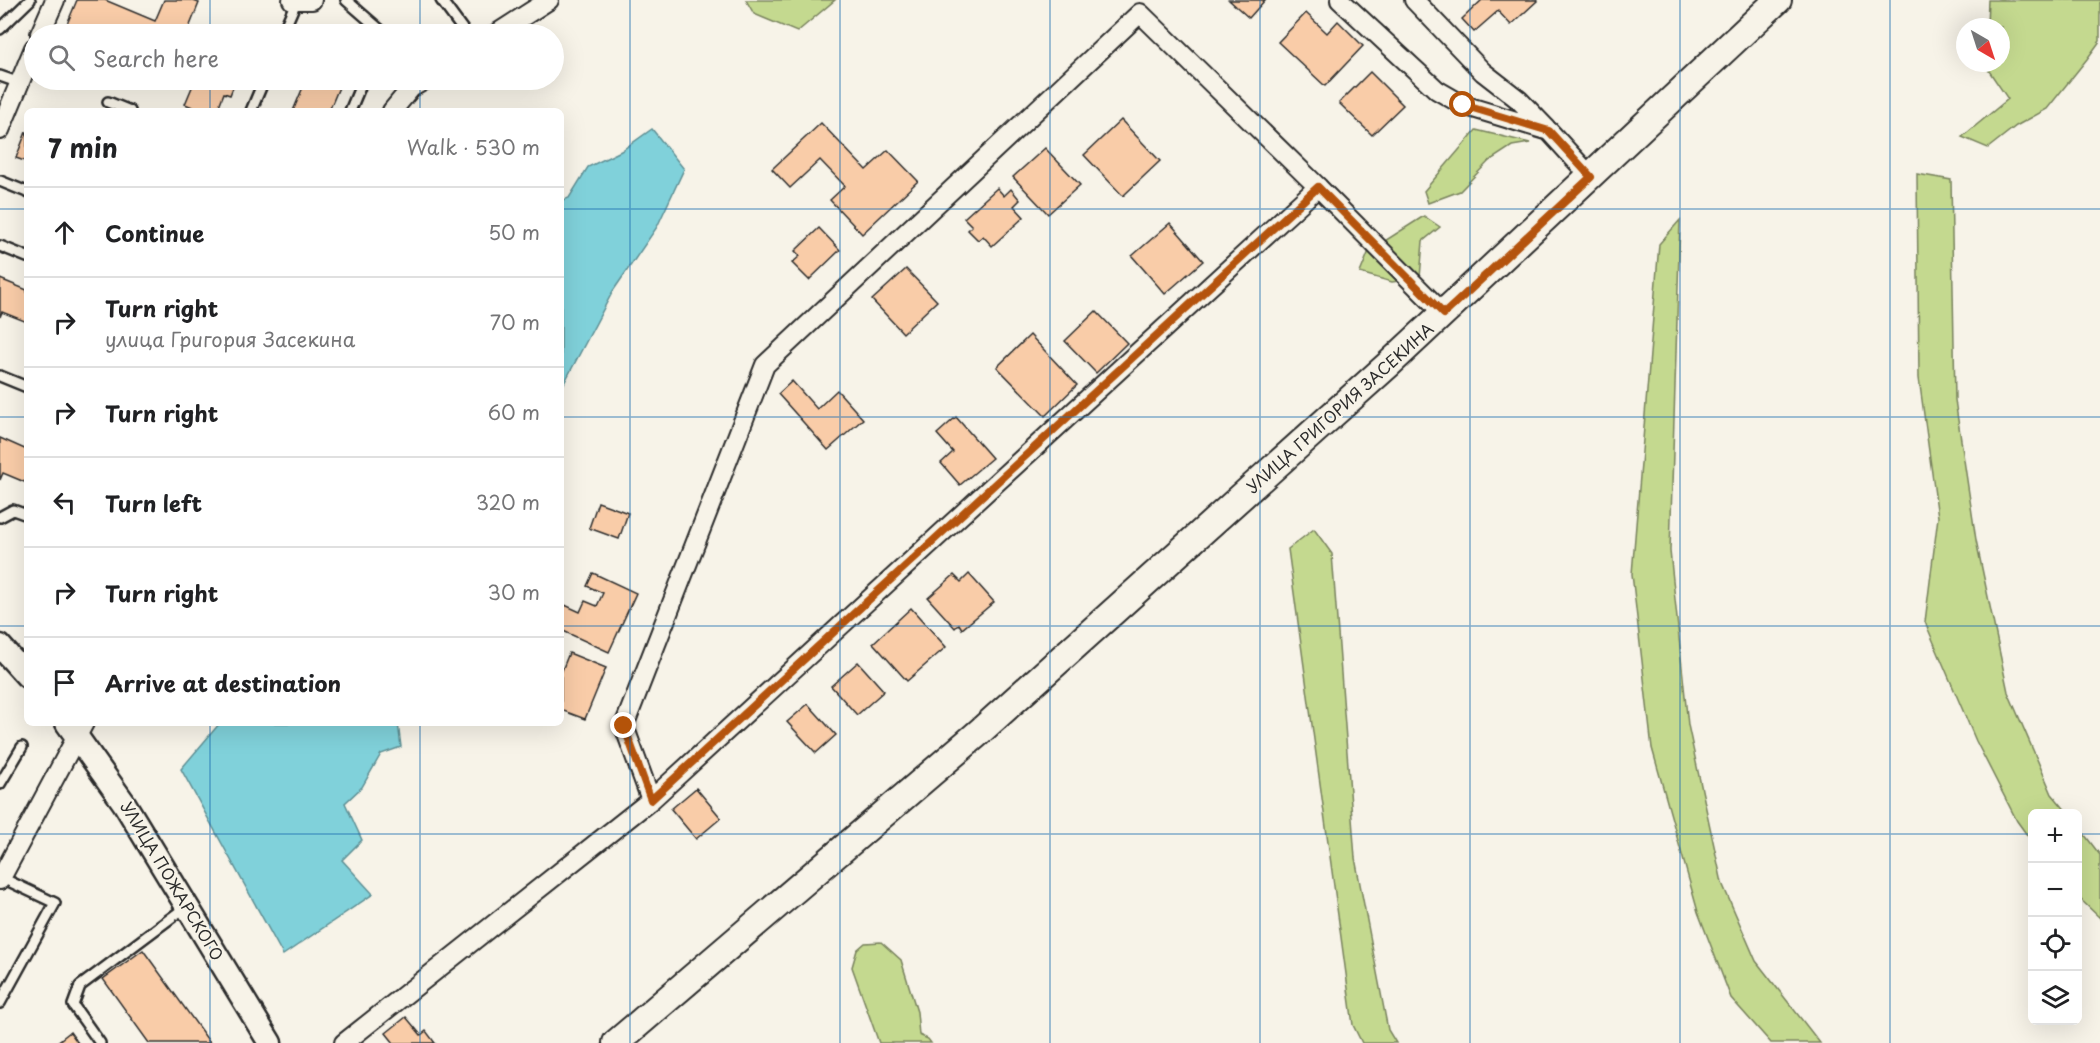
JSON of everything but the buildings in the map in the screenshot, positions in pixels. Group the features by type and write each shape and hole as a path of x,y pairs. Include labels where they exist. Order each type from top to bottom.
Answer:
{"main road":[{"name":"УЛИЦА ГРИГОРИЯ ЗАСЕКИНА","path":"616,1043 976,735 1444,314 1778,0"}],"street":[{"path":"44,24 55,0"},
{"path":"512,24 549,0"},
{"path":"1340,0 1437,90 1463,105 1549,131"},
{"path":"1414,0 1474,64 1519,100 1591,177"},
{"path":"1751,25 1757,0"},
{"path":"651,800 624,726 765,365 1140,13 1444,314"},
{"path":"1,124 24,73"},
{"path":"394,108 408,90"},
{"path":"344,1043 651,800 1318,187"},
{"path":"0,646 24,673"},
{"path":"0,878 76,727"},
{"name":"УЛИЦА ПОЖАРСКОГО","path":"76,727 270,1043"}],"lane":[{"path":"0,29 30,0"},
{"path":"287,24 300,0"},
{"path":"346,0 374,24"},
{"path":"441,0 459,24"},
{"path":"0,75 20,83"},
{"path":"252,108 260,90"},
{"path":"351,108 359,90"},
{"path":"108,102 123,108"},
{"path":"0,181 24,191"},
{"path":"0,246 24,256"},
{"path":"0,376 24,386"},
{"path":"0,517 13,510 24,514"},
{"path":"0,784 22,747"},
{"path":"0,878 55,903 0,1003"},
{"path":"100,1043 72,1005 80,986 187,906"}],"green space":[{"path":"746,0 835,0 797,32 754,14"},
{"path":"1988,0 2100,0 2100,41 2087,59 2047,109 2016,126 1988,148 1962,137 2008,99 1990,72 2010,72 2010,18 1987,18"},
{"path":"1476,130 1530,143 1512,146 1489,161 1460,191 1428,203 1424,191"},
{"path":"1917,174 1951,180 1955,400 1976,540 2008,692 2052,794 2065,809 2028,809 2028,836 2017,821 1976,741 1925,622 1938,517 1919,378"},
{"path":"1424,216 1440,227 1423,241 1420,278 1392,282 1360,273 1369,251"},
{"path":"1680,220 1670,551 1688,725 1722,883 1756,961 1820,1043 1771,1043 1731,998 1698,912 1652,748 1632,574 1659,244"},
{"path":"1314,529 1332,554 1355,858 1388,1030 1396,1043 1362,1043 1353,1025 1288,549"},
{"path":"2082,831 2100,855 2100,918 2082,901"},
{"path":"881,942 901,960 917,1012 919,1035 931,1043 879,1043 852,967 857,950 865,943"}],"water":[{"path":"652,129 684,169 657,227 613,291 564,383 564,200 569,198 588,167 621,151"},
{"path":"217,726 398,726 401,747 381,754 362,787 345,803 362,840 342,860 373,894 283,955 181,769"}],"route":[{"path":"624,726 651,800 1318,187 1444,314 1591,177 1549,131 1463,105"}]}
